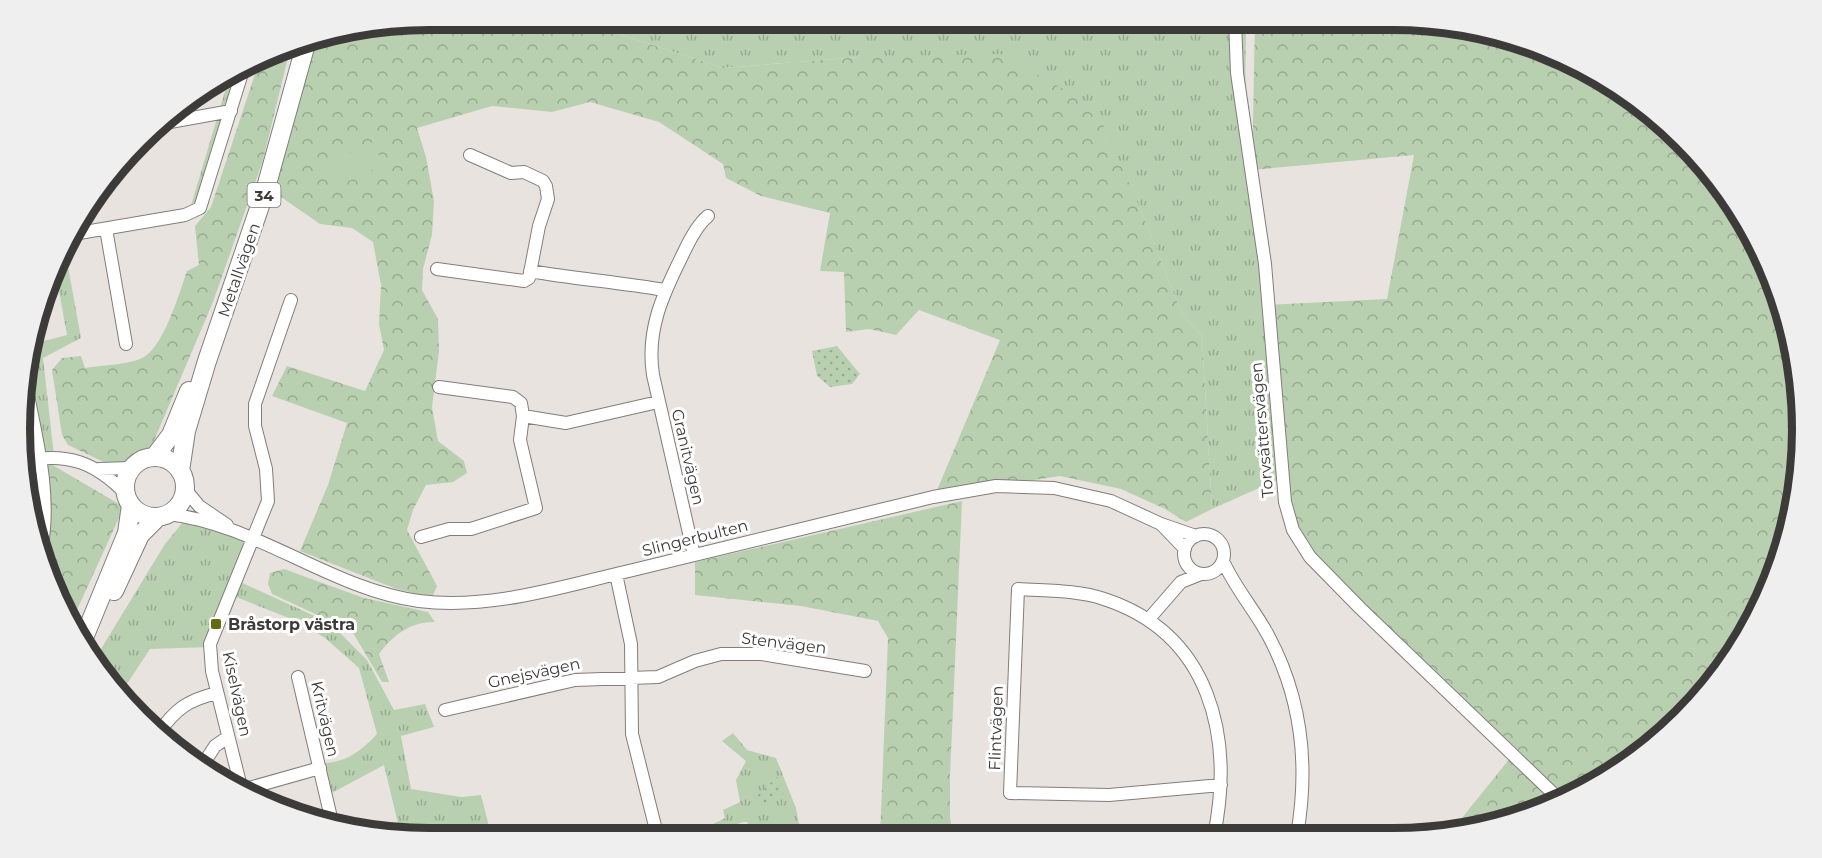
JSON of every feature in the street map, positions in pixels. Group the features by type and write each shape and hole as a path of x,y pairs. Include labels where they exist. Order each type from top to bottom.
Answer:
{"main road":[{"name":"Metallvägen","path":"185,489 180,471 186,431 207,361 265,191 305,50"},
{"name":"Metallvägen","path":"131,468 141,460 155,456 171,435 184,400 207,361"},
{"path":"155,456 169,460 180,471"},
{"path":"86,633 99,596 126,534 128,499 125,480 131,468"},
{"path":"86,633 110,600 140,535 163,515 178,506 185,489"},
{"path":"128,499 140,513 163,515"}],"street":[{"name":"Torvsättersvägen","path":"1235,30 1237,73 1265,264 1285,502 1293,530 1310,557 1360,608 1554,794"},
{"path":"81,233 185,215 200,208 241,77"},
{"path":"176,120 231,111"},
{"path":"437,269 524,282 530,271 538,226 548,199 546,186 543,181 524,172 511,173 470,155"},
{"name":"Granitvägen","path":"694,555 658,402 650,345 655,317 664,290 692,237 708,216"},
{"path":"106,229 126,344"},
{"path":"530,271 591,281 607,279 664,290"},
{"name":"Kiselvägen","path":"239,780 210,664 210,645 266,509 269,492 266,469 255,426 255,404 291,300"},
{"path":"421,537 449,529 471,529 536,508 520,440 523,416 521,403 513,397 439,387"},
{"name":"Granitvägen","path":"523,416 566,423 658,402"},
{"path":"31,411 46,500 43,529"},
{"path":"31,459 57,456 95,469 131,468"},
{"path":"95,469 128,499"},
{"name":"Slingerbulten","path":"163,515 191,518 240,534 365,588 402,598 436,602 508,599 933,497 996,486 1054,488 1092,495 1196,536"},
{"name":"Slingerbulten","path":"185,489 199,506 240,534"},
{"name":"Slingerbulten","path":"1161,524 1185,555"},
{"path":"1181,582 1185,555 1196,536 1210,535 1218,539 1224,551 1223,561 1236,588 1271,641 1294,698 1302,741 1304,784 1298,828"},
{"path":"1185,555 1192,570 1206,573 1236,588"},
{"path":"1148,620 1181,582 1206,573 1223,561"},
{"path":"616,574 629,627 632,734 656,828"},
{"name":"Flintvägen","path":"1215,828 1221,785 1220,737 1211,702 1195,670 1168,638 1148,620 1119,604 1093,596 1018,589 1010,793 1109,795 1221,785"},
{"name":"Stenvägen","path":"631,678 658,677 705,658 738,653 865,671"},
{"name":"Kritvägen","path":"298,677 331,815"},
{"name":"Gnejsvägen","path":"445,710 575,680 631,678"},
{"path":"163,726 185,703 217,693"},
{"path":"206,760 215,746 228,737"},
{"name":"Kritvägen","path":"253,787 320,768"}],"green space":[{"path":"429,30 607,30 723,68 860,57 1001,54 1095,107 1140,208 1182,314 1202,336 1212,509 1186,522 1165,509 1121,489 1060,476 935,495 1000,340 919,310 896,335 869,329 846,332 844,272 820,271 830,213 761,196 726,178 723,164 659,122 590,102 552,112 492,106 417,128 426,157 434,201 432,235 423,269 422,290 438,319 439,351 432,407 438,441 464,461 467,473 453,482 426,485 413,510 407,530 437,586 432,598 394,588 300,551 328,485 347,423 272,396 287,366 365,391 384,350 379,324 381,285 373,242 352,228 320,224 274,192 312,48 377,33"},
{"path":"607,30 1246,30 1245,122 1284,477 1212,509 1202,336 1182,314 1140,208 860,57 723,68"},
{"path":"1255,30 1393,30 1445,33 1496,44 1546,60 1615,97 1656,129 1693,166 1710,186 1739,230 1762,276 1771,301 1789,377 1791,455 1789,481 1778,532 1762,582 1751,605 1725,651 1710,672 1656,729 1636,746 1592,775 1546,798 1521,807 1458,822 1515,752 1381,634 1294,533 1267,305 1387,299 1414,155 1252,170"},
{"path":"288,56 263,160 213,302 150,450 134,465 110,465 68,445 62,435 52,370 62,358 81,356 85,368 134,361 148,354 163,333 187,271 199,265 195,226 211,207 257,69"},
{"path":"247,74 205,211 187,219 227,84"},
{"path":"373,142 383,165 332,189 321,167"},
{"path":"67,261 81,338 43,358 54,456 39,457 31,409 38,351 40,342 67,335 58,283"},
{"path":"837,346 860,374 852,384 830,387 817,376 812,351"},
{"path":"39,457 124,507 75,613 60,582 41,519"},
{"path":"962,501 950,777 952,828 880,828 888,638 878,621 801,606 695,595 695,562"},
{"path":"183,522 253,540 238,581 330,623 367,660 394,710 425,704 434,727 401,736 411,789 461,797 481,795 489,828 399,827 384,765 328,795 319,763 345,759 365,746 377,734 359,668 325,638 299,622 231,595 210,647 150,649 125,687 98,653 165,544"},
{"path":"284,569 364,598 428,612 435,622 410,627 384,647 379,654 389,682 382,682 352,631 272,594 268,584 270,573"},
{"path":"733,733 747,750 776,758 796,808 799,824 795,828 750,828 747,822 743,822 726,828 714,828 713,824 725,818 723,810 740,802 736,780 746,761 722,741"},
{"path":"777,777 787,793 774,797 769,808 756,803 757,796"}],"place":[{"name":"Bråstorp västra","path":"216,624"}]}
